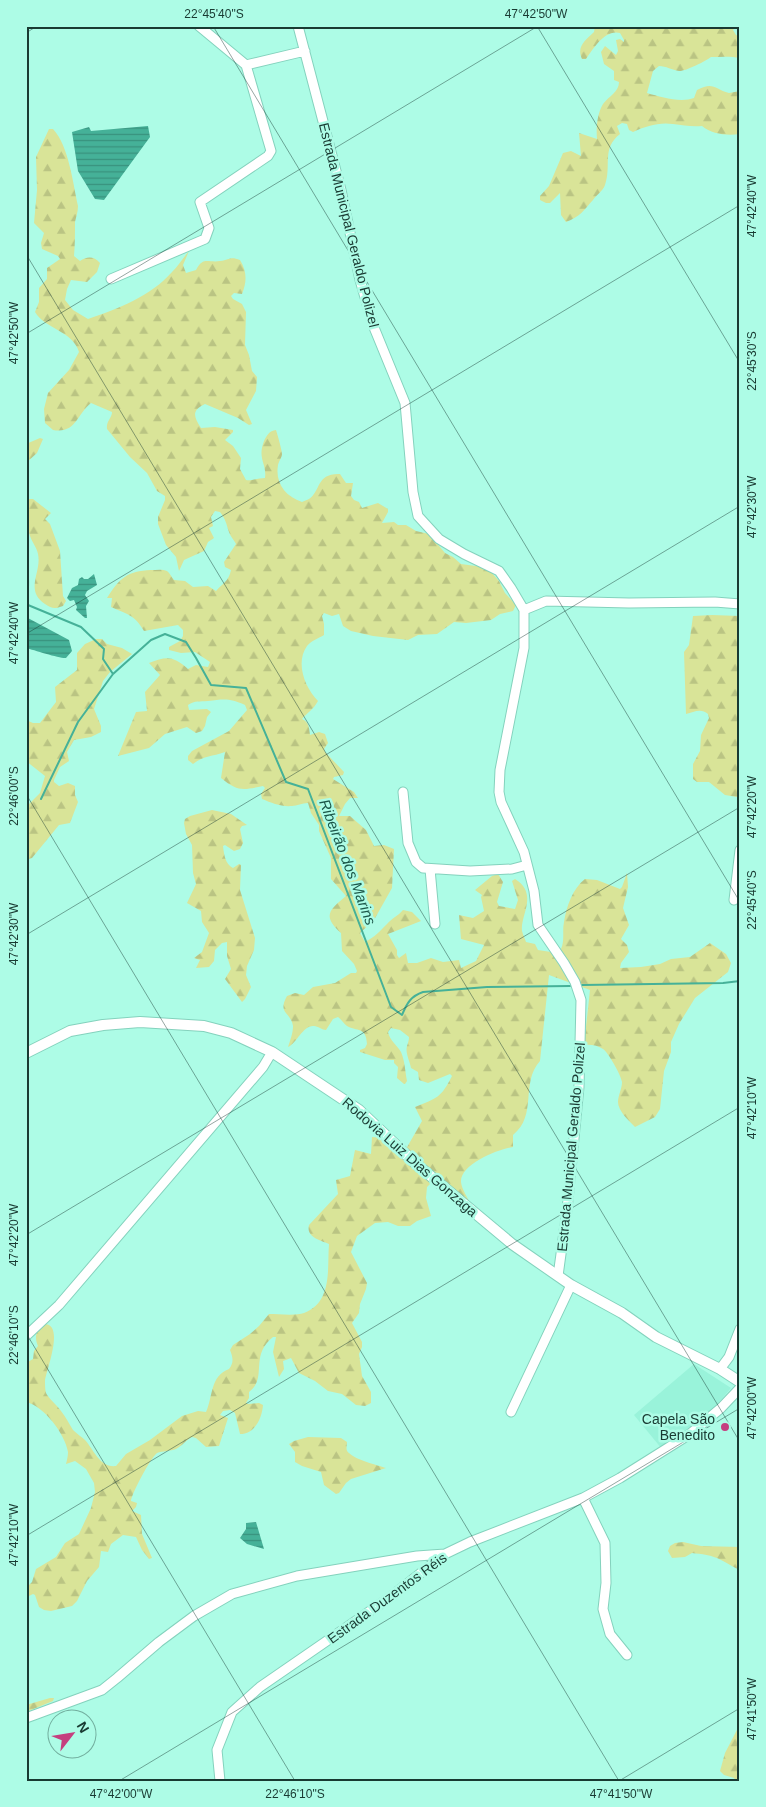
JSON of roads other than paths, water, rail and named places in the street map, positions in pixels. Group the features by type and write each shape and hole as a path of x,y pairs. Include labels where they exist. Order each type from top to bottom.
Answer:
{"main road":[{"name":"Rodovia Luiz Dias Gonzaga","path":"26,1053 70,1031 103,1025 140,1022 204,1026 231,1033 272,1052 359,1110 415,1163 467,1208 512,1244 571,1285 622,1313 656,1337 720,1369 740,1382"}],"street":[{"path":"111,279 205,239 209,228 200,202 270,154 246,65 199,26"},
{"name":"Estrada Municipal Geraldo Polizel","path":"298,26 341,190 360,280 373,325 405,403 413,492 418,516 439,538 464,554 499,571 524,610 524,648 500,770 499,792 501,802 524,852 534,891 538,925 575,982 581,1000 579,1087 568,1210 558,1276"},
{"path":"246,65 305,51"},
{"path":"524,610 546,600 740,604"},
{"path":"403,792 408,843 411,854 423,868 470,871 526,865"},
{"path":"734,900 740,850"},
{"path":"430,869 435,924"},
{"path":"26,1336 59,1305 86,1275 263,1067 272,1052"},
{"path":"511,1412 571,1285"},
{"path":"720,1369 729,1357 740,1329"},
{"name":"Estrada Duzentos Réis","path":"220,1781 217,1750 232,1712 260,1687 382,1604 445,1554 470,1542 583,1498 620,1478 690,1434 721,1408 740,1388"},
{"path":"583,1498 605,1543 606,1583 603,1609 610,1634 627,1655"},
{"path":"26,1718 102,1690 159,1642 194,1616 232,1594 297,1576 418,1556 445,1554"}],"waterway":[{"path":"26,561 28,605 81,627 104,649 103,659 113,674"},
{"name":"Ribeirão dos Marins","path":"41,799 78,722 113,674 151,640 165,634 186,642 211,685 246,688 286,782 308,789 391,1007 402,1015 410,1000 423,992 487,987 570,986"},
{"name":"Ribeirão dos Marins","path":"582,985 723,983 740,981"}],"place":[{"name":"Capela São Benedito","path":"725,1427"}]}
